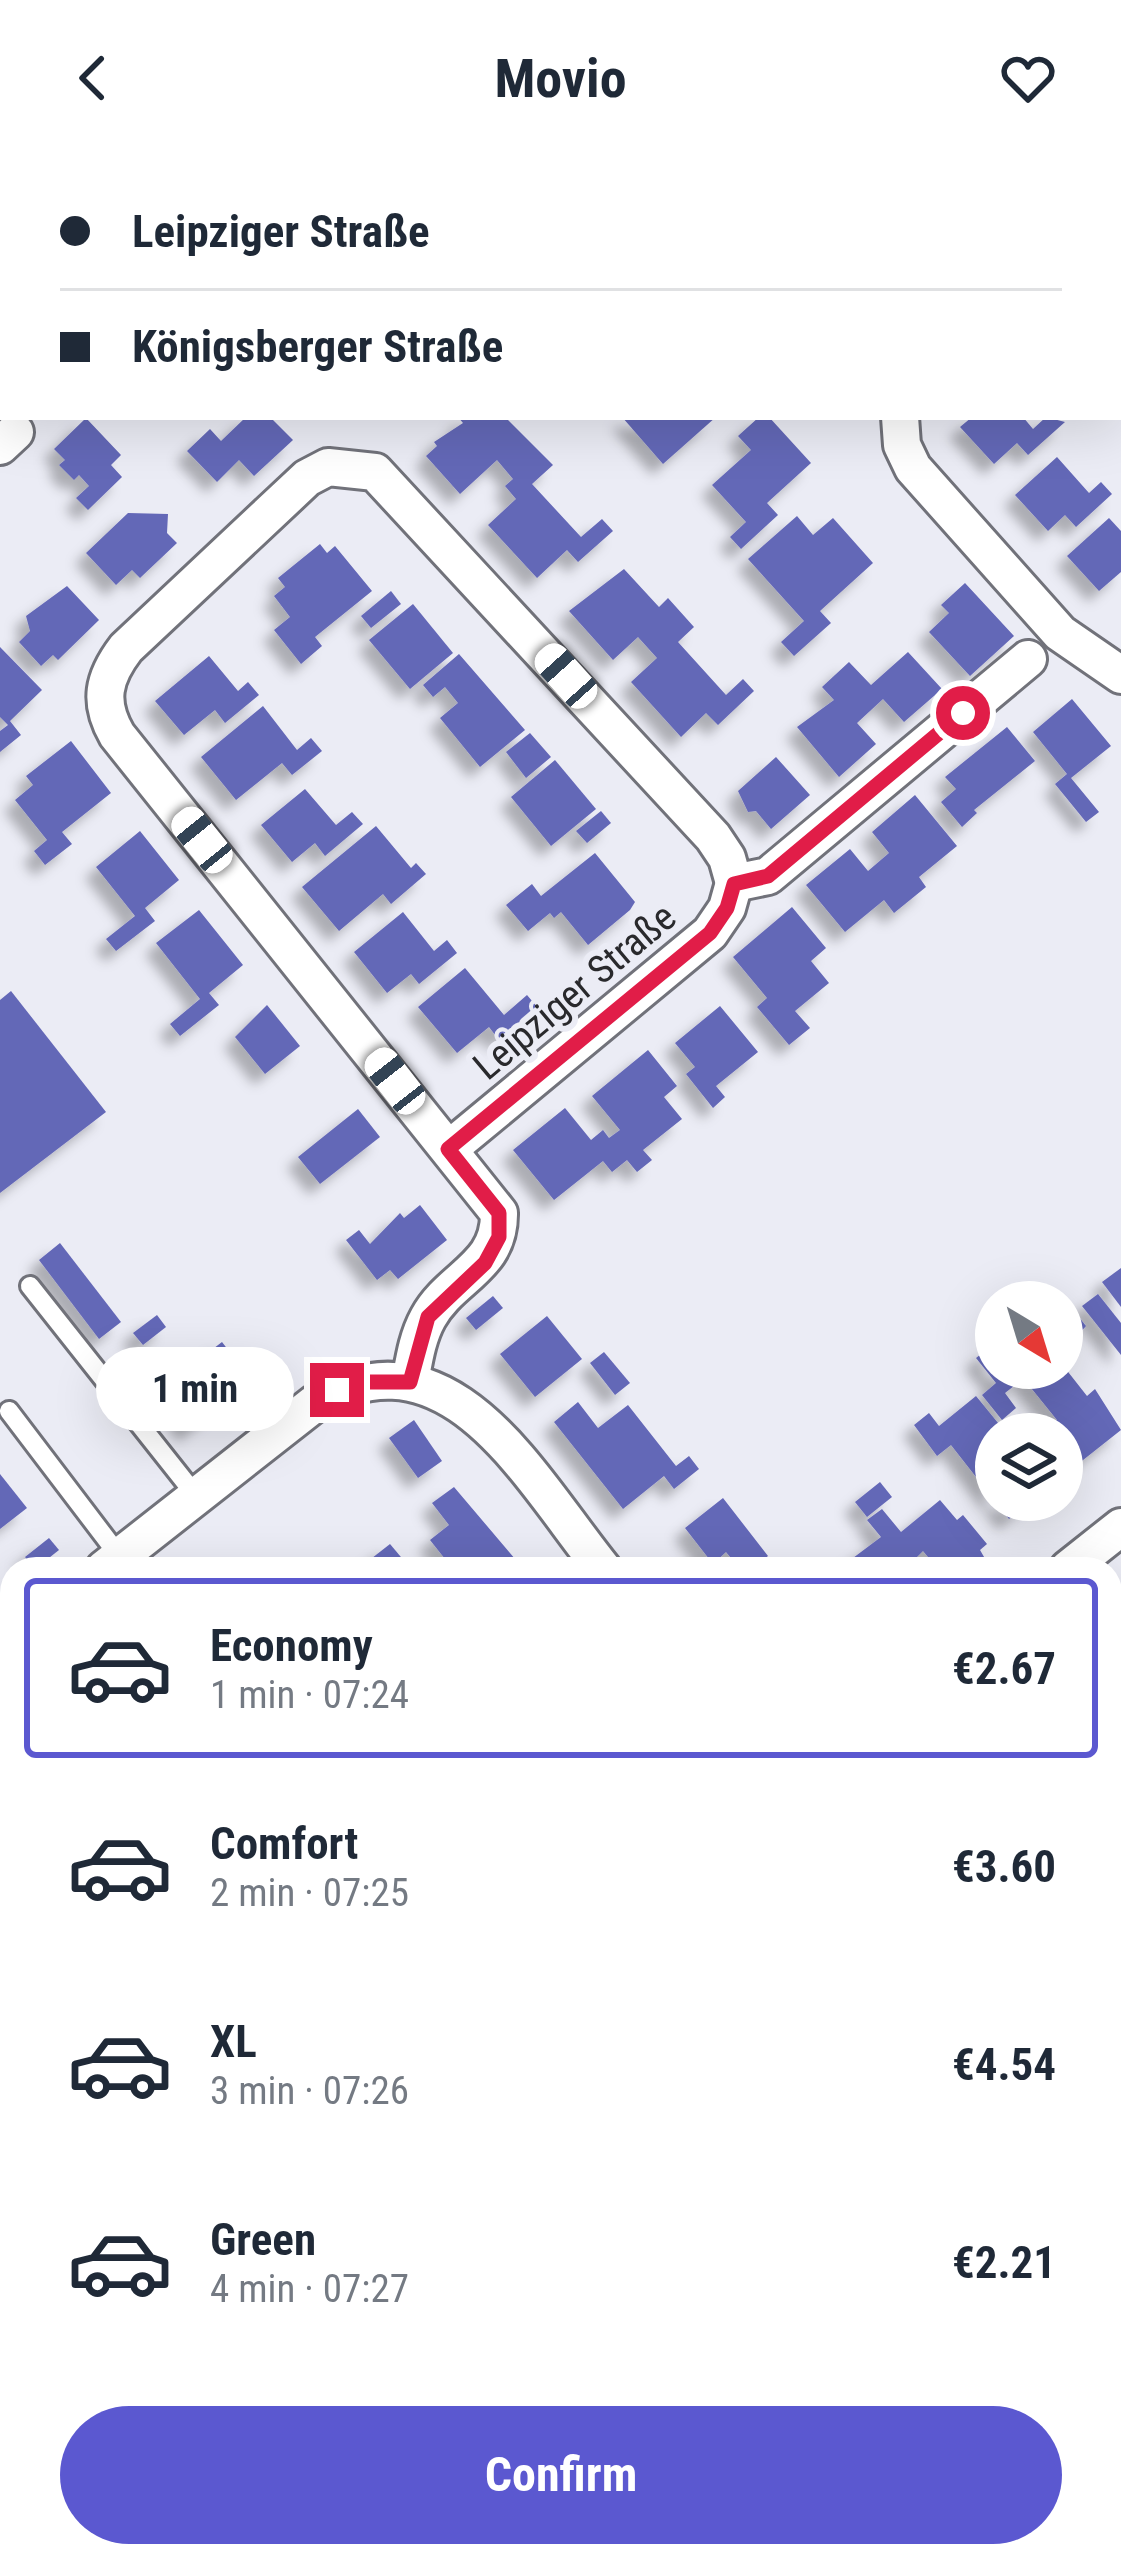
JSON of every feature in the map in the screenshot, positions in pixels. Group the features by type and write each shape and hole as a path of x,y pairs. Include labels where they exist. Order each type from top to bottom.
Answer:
{"street":[{"path":"900,420 902,446 913,468 1060,633 1121,676"},
{"path":"410,1382 428,1317 485,1263 499,1237 499,1213 106,716 103,694 111,668 307,478 328,467 351,465 375,472 713,837 728,857 734,884 768,876 1028,659"},
{"name":"Leipziger Straße","path":"448,1149 710,933 727,908 734,884"},
{"path":"120,1557 337,1390 363,1382 410,1382 456,1397 474,1411 593,1557"},
{"path":"1083,1557 1121,1527"}],"lane":[{"path":"29,1286 197,1497"},
{"path":"9,1411 108,1557"}],"building":[{"path":"88,420 121,455 111,465 122,477 88,510 76,498 89,486 79,475 74,480 59,465 65,460 54,449"},
{"path":"243,420 273,420 293,440 254,476 239,460 217,482 187,451 210,429 221,441"},
{"path":"460,420 508,420 553,465 532,484 581,537 602,519 613,531 578,562 567,550 537,578 488,525 516,499 505,486 513,479 497,460 460,494 426,456 437,446 434,442 463,423"},
{"path":"625,420 713,420 663,464"},
{"path":"756,420 772,420 811,463 767,503 778,515 741,549 730,537 746,522 712,485 751,450 738,436"},
{"path":"968,420 1026,420 1033,429 1043,420 1065,422 1028,455 1017,443 994,464 960,427"},
{"path":"1057,457 1089,493 1101,482 1112,494 1076,527 1065,515 1048,531 1015,495"},
{"path":"128,513 168,514 167,533 177,543 140,578 132,570 116,585 86,553"},
{"path":"797,516 813,535 833,518 873,563 820,611 831,623 794,656 781,642 804,621 748,559"},
{"path":"1109,518 1121,531 1121,572 1099,591 1067,556"},
{"path":"320,544 327,553 335,546 372,591 315,637 322,646 301,664 274,630 290,617 274,596 285,587 278,578"},
{"path":"624,569 659,607 668,598 694,627 678,642 726,695 743,679 754,691 718,725 706,713 681,737 631,682 657,658 638,637 613,660 569,611"},
{"path":"965,583 1014,636 970,676 929,632 949,613 941,605"},
{"path":"67,586 99,620 58,660 53,655 41,666 19,642 30,631 26,616"},
{"path":"391,591 401,604 371,628 361,616"},
{"path":"413,604 453,653 410,689 369,640"},
{"path":"0,647 42,690 10,721 21,735 0,752 0,731 8,725 0,717"},
{"path":"908,652 942,689 904,722 883,699 857,723 876,744 839,777 797,727 834,700 822,687 849,662 871,685"},
{"path":"459,654 525,730 480,767 440,718 458,703 445,687 433,697 423,685"},
{"path":"209,656 238,691 248,682 259,695 225,723 215,710 184,735 155,701"},
{"path":"1072,699 1111,746 1071,778 1099,812 1086,822 1055,784 1067,774 1033,732"},
{"path":"263,706 297,750 311,738 322,751 292,775 282,763 236,800 201,757"},
{"path":"1007,727 1035,761 974,810 977,813 962,827 941,802 956,789 945,777"},
{"path":"530,733 551,757 526,778 506,752"},
{"path":"71,741 111,793 62,832 72,844 45,865 34,851 47,840 15,800 33,785 26,776"},
{"path":"776,757 810,795 771,829 756,811 748,812 738,791"},
{"path":"555,760 596,809 551,846 511,797"},
{"path":"305,789 336,825 352,812 363,824 325,856 315,843 292,862 261,825"},
{"path":"915,795 957,846 919,877 926,887 894,913 884,900 845,932 806,885 850,849 868,871 889,853 872,832"},
{"path":"601,811 611,823 587,843 576,831"},
{"path":"376,826 411,868 416,863 426,874 391,904 383,894 339,931 302,887"},
{"path":"140,831 179,880 145,908 155,921 116,951 106,939 135,916 96,867"},
{"path":"595,853 635,902 588,945 561,912 554,918 550,913 528,931 506,905 532,884 541,896"},
{"path":"792,907 826,948 811,961 829,983 795,1011 810,1028 789,1045 757,1007 767,998 733,957"},
{"path":"199,910 243,965 209,993 219,1005 180,1036 170,1024 200,999 156,943"},
{"path":"403,912 434,951 447,940 457,953 419,984 411,974 387,993 354,952"},
{"path":"465,968 504,1015 527,995 538,1008 499,1040 489,1027 457,1053 418,1007"},
{"path":"11,991 106,1112 0,1193 0,1000"},
{"path":"267,1005 300,1046 265,1074 235,1037"},
{"path":"720,1006 758,1052 716,1086 725,1097 713,1108 686,1074 695,1067 675,1043"},
{"path":"648,1050 677,1086 664,1097 682,1119 643,1150 652,1160 637,1172 627,1160 612,1172 603,1161 554,1200 513,1150 565,1108 591,1140 603,1130 609,1138 620,1130 592,1096"},
{"path":"358,1109 380,1137 320,1184 298,1157"},
{"path":"420,1205 447,1240 398,1279 390,1270 377,1280 346,1240 359,1230 370,1244 400,1213 404,1218"},
{"path":"60,1243 121,1322 99,1339 39,1260"},
{"path":"1121,1268 1121,1307 1102,1282"},
{"path":"1098,1294 1121,1323 1121,1355 1083,1307"},
{"path":"493,1296 503,1308 476,1330 466,1318"},
{"path":"157,1315 166,1327 143,1345 133,1333"},
{"path":"547,1316 582,1359 535,1397 500,1354"},
{"path":"222,1342 239,1364 229,1373 241,1389 189,1431 155,1379 189,1352 197,1361"},
{"path":"604,1352 630,1383 615,1395 590,1363"},
{"path":"989,1389 1010,1389 1005,1393 1016,1408 996,1413 982,1395"},
{"path":"1032,1389 1082,1389 1087,1396 1095,1389 1121,1430 1083,1460 1083,1413 1051,1413"},
{"path":"976,1396 990,1413 975,1413 975,1476 951,1445 937,1456 914,1425 929,1413 939,1426"},
{"path":"578,1402 598,1428 628,1405 676,1466 689,1456 699,1469 674,1489 664,1476 623,1509 554,1422"},
{"path":"414,1420 442,1461 418,1478 389,1438"},
{"path":"0,1474 27,1508 0,1529"},
{"path":"880,1482 892,1497 867,1517 855,1502"},
{"path":"454,1487 513,1557 443,1557 430,1540 449,1525 432,1503"},
{"path":"723,1498 768,1556 730,1557 726,1552 708,1557 685,1528"},
{"path":"940,1500 957,1520 963,1515 987,1544 980,1550 984,1557 928,1557 923,1551 917,1557 854,1557 881,1537 867,1520 882,1509 901,1532"},
{"path":"49,1538 59,1550 50,1557 25,1557"},
{"path":"390,1544 401,1557 373,1557"}],"route":[{"path":"337,1390 388,1379 410,1382 428,1317 485,1263 499,1237 499,1213 448,1149 710,933 727,908 734,884 768,876 963,713"}]}
